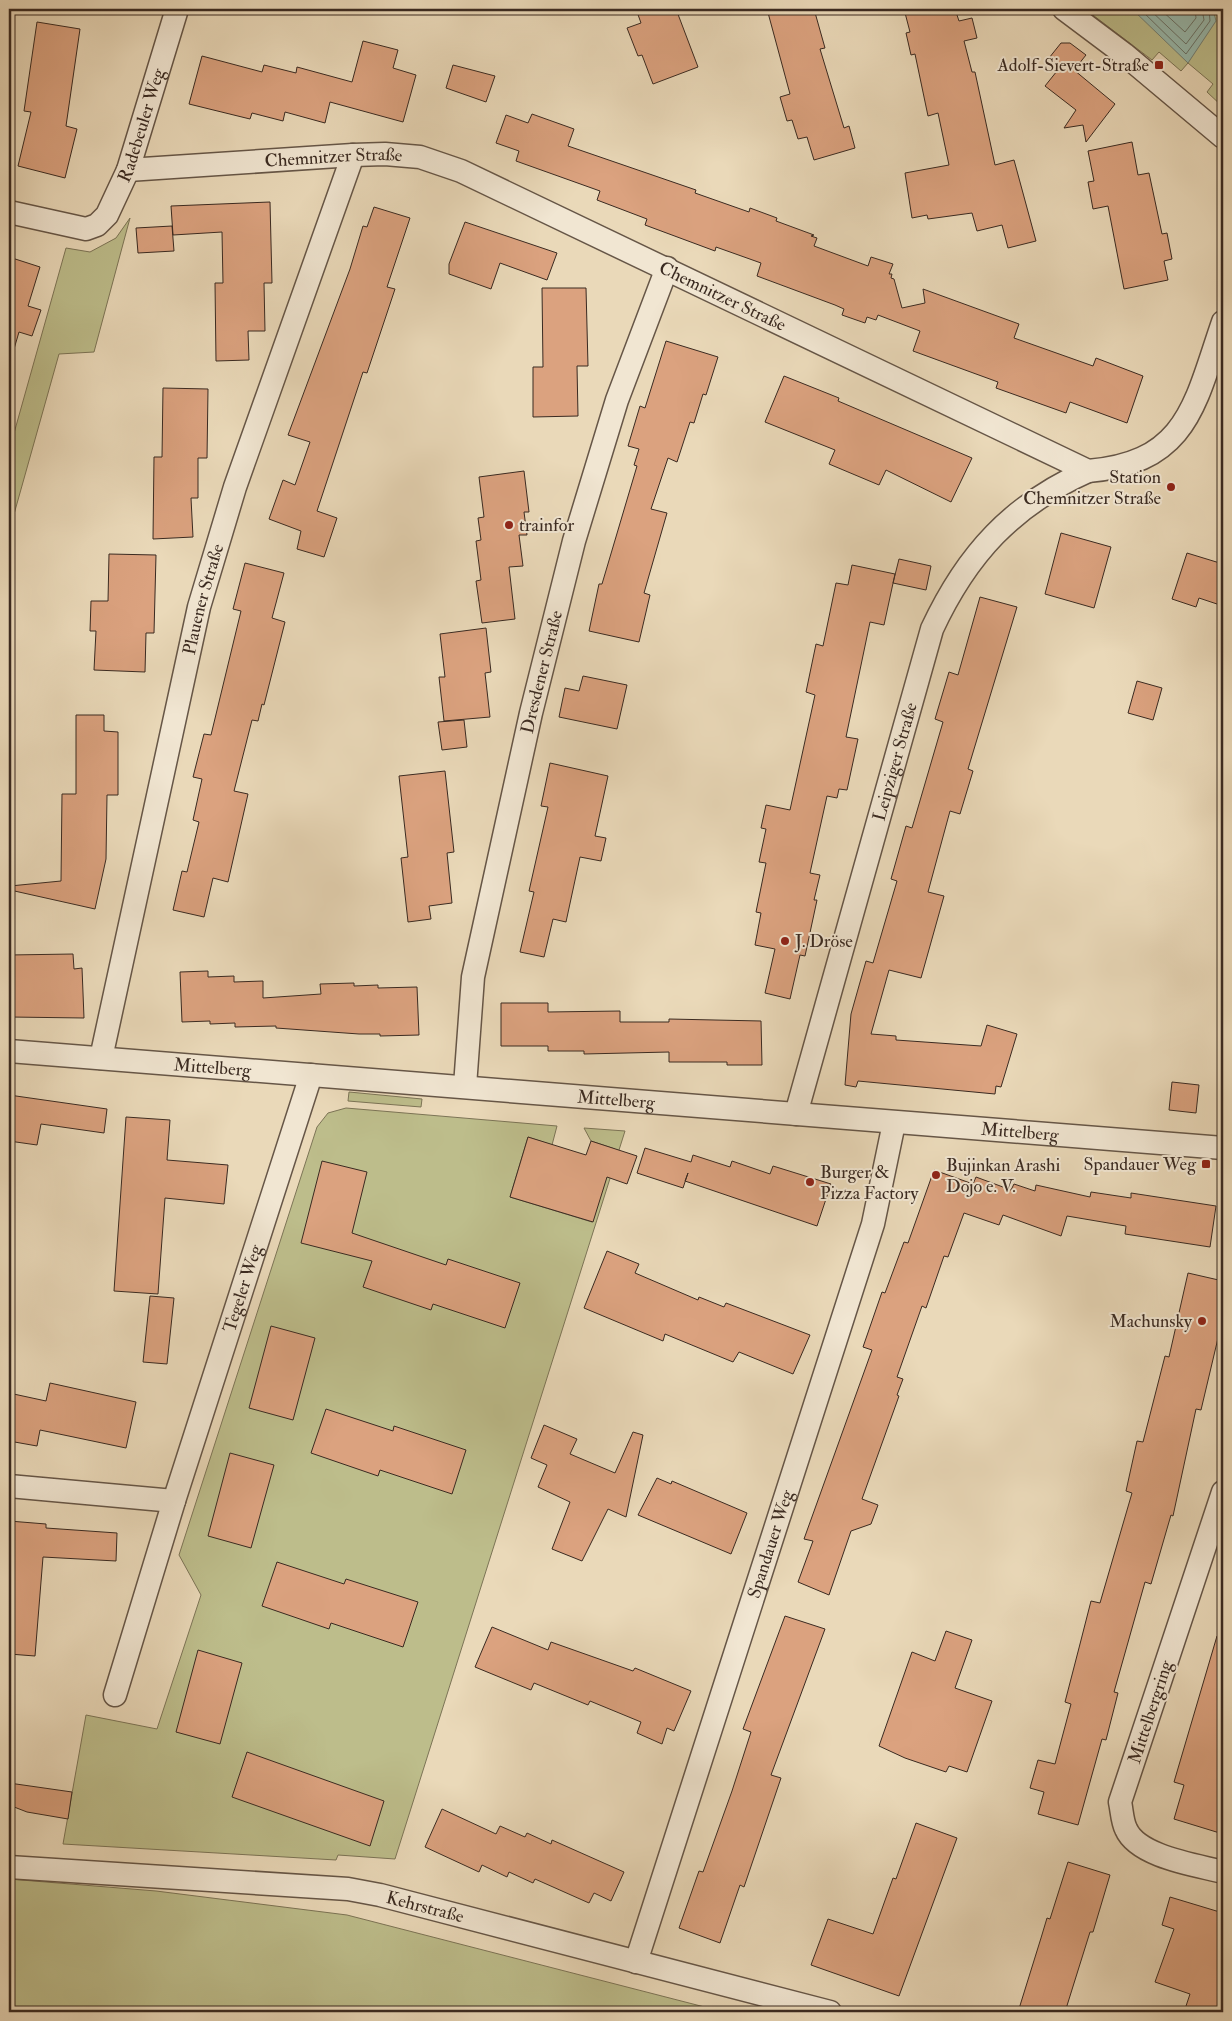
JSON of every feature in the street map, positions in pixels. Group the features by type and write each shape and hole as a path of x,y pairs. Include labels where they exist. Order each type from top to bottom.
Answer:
{"street":[{"name":"Radebeuler Weg","path":"9,212 86,229 97,225 107,215 128,170 177,9"},
{"path":"1064,9 1124,54 1223,137"},
{"name":"Chemnitzer Straße","path":"128,170 353,155 385,154 420,157 461,171 1088,471"},
{"name":"Plauener Straße","path":"101,1058 199,607 235,487 353,155"},
{"name":"Dresdener Straße","path":"465,1086 473,977 531,713 574,541 618,400 667,268"},
{"path":"1088,471 1111,469 1141,459 1172,439 1185,423 1196,400 1223,322"},
{"name":"Leipziger Straße","path":"796,1114 932,628 949,592 981,548 1021,509 1055,486 1088,471"},
{"name":"Mittelberg","path":"9,1051 1223,1148"},
{"name":"Tegeler Weg","path":"114,1695 174,1501 311,1075"},
{"name":"Spandauer Weg","path":"636,1962 873,1224 894,1123"},
{"path":"9,1486 174,1501"},
{"name":"Mittelbergring","path":"1223,1492 1120,1802 1126,1830 1139,1844 1158,1855 1223,1872"},
{"name":"Kehrstraße","path":"9,1867 348,1889 390,1897 830,2012"}],"green space":[{"path":"1085,9 1222,9 1223,107 1207,92 1213,84 1188,63 1181,71 1159,52 1152,60"},
{"path":"130,218 94,352 59,354 9,532 9,451 66,248 90,252 116,238"},
{"path":"349,1092 422,1099 421,1107 348,1101"},
{"path":"346,1108 557,1126 552,1145 528,1137 510,1197 592,1222 615,1149 591,1141 584,1128 625,1131 395,1859 338,1855 336,1860 63,1844 86,1715 157,1729 201,1595 179,1555 317,1127 328,1113"},
{"path":"9,1879 156,1891 347,1915 724,2012 9,2012"}],"water":[{"path":"1132,9 1213,9 1216,21 1188,63"}],"building":[{"path":"636,9 676,9 698,67 653,84 642,55 638,56 627,28 641,23"},
{"path":"767,9 814,9 825,48 820,49 844,128 849,126 855,148 814,160 807,137 798,139 792,120 787,121 780,97 790,94"},
{"path":"904,9 955,9 959,21 972,18 977,38 964,41 972,72 975,72 995,165 1014,160 1036,241 1008,248 1002,225 977,231 972,213 928,219 927,215 912,218 905,173 949,165 938,113 928,116 915,54 911,55 906,33 910,32"},
{"path":"37,22 80,29 66,126 77,129 65,178 18,166 31,112 24,111"},
{"path":"363,41 398,50 393,68 416,75 403,122 330,102 325,123 285,112 283,121 252,113 250,119 189,104 202,56 262,72 264,65 296,73 297,67 352,82"},
{"path":"1061,43 1070,43 1086,55 1074,70 1115,104 1086,142 1083,125 1064,128 1076,110 1045,86 1057,71 1045,63"},
{"path":"453,65 495,76 486,102 446,88"},
{"path":"532,114 574,129 568,146 696,190 695,193 749,212 750,208 777,218 776,221 814,235 811,236 817,238 814,246 868,266 871,257 893,264 889,274 892,274 891,278 894,279 902,308 925,303 923,289 1019,324 1014,338 1093,366 1096,358 1143,376 1127,423 1070,402 1066,413 996,388 998,382 913,351 920,331 878,315 876,320 867,317 865,323 842,315 844,309 757,276 761,263 716,247 715,251 645,225 647,219 597,200 600,191 516,161 519,151 496,143 506,115 528,123"},
{"path":"1132,142 1138,175 1149,173 1162,234 1167,233 1172,259 1164,261 1168,280 1124,289 1108,206 1093,209 1088,182 1094,181 1088,151"},
{"path":"270,202 272,283 264,283 265,331 248,331 249,360 216,361 215,283 223,283 222,232 173,235 171,206"},
{"path":"374,207 410,218 387,287 395,289 367,373 363,372 317,511 337,518 324,557 297,549 301,531 269,519 283,480 295,485 310,442 288,435 350,269 363,226 367,227"},
{"path":"465,222 557,253 547,280 500,263 491,289 449,274 449,264"},
{"path":"172,226 174,251 138,253 136,228"},
{"path":"9,257 40,267 28,306 41,310 32,336 19,332 14,349 9,348"},
{"path":"542,288 586,288 588,366 577,366 578,416 533,417 533,367 543,367"},
{"path":"666,341 718,357 706,395 703,394 694,423 690,422 677,462 668,458 651,509 667,513 644,593 650,595 639,642 589,631 599,584 602,584 637,466 634,465 639,449 628,446 640,406 645,408"},
{"path":"784,376 839,398 838,401 972,458 951,502 886,470 879,485 829,464 835,450 765,422"},
{"path":"163,388 208,389 207,458 198,458 198,498 191,498 193,537 153,539 154,457 162,457"},
{"path":"524,471 529,512 524,512 527,535 519,535 523,566 509,567 515,619 482,623 476,581 481,580 476,541 481,540 478,518 484,517 479,477"},
{"path":"1061,533 1111,547 1094,608 1045,594"},
{"path":"1187,553 1223,564 1223,606 1199,598 1196,607 1172,599"},
{"path":"109,554 156,555 154,633 146,633 145,672 94,670 96,631 90,631 91,601 108,601"},
{"path":"899,559 931,566 926,590 893,583"},
{"path":"245,563 284,573 272,618 285,622 264,705 262,704 258,721 252,720 234,791 248,794 228,882 213,878 204,917 173,910 182,871 187,872 199,822 193,820 202,779 193,777 204,734 211,735 241,611 233,609"},
{"path":"852,565 895,574 884,625 870,622 846,737 858,739 847,790 839,789 837,798 827,796 810,873 820,875 814,900 817,900 805,956 800,955 790,999 765,993 775,949 755,945 761,913 756,912 766,863 759,862 766,829 761,828 766,805 790,810 815,695 806,692 816,644 823,646 836,583 848,585"},
{"path":"980,597 1017,607 968,769 973,771 960,814 950,811 928,892 944,896 921,978 889,970 871,1034 896,1036 896,1040 981,1046 987,1025 1017,1034 1001,1087 996,1086 995,1094 858,1081 856,1087 845,1085 851,1014 866,961 873,963 897,881 891,879 906,826 912,828 943,722 935,719 949,672 958,675"},
{"path":"486,628 491,672 485,673 490,717 444,721 439,677 445,677 440,634"},
{"path":"583,676 627,685 617,729 559,717 565,688 579,691"},
{"path":"1137,681 1162,688 1153,720 1128,713"},
{"path":"76,715 104,715 104,731 118,732 118,795 107,795 106,859 95,909 10,890 10,886 61,881 62,794 76,794"},
{"path":"464,720 467,747 442,750 438,722"},
{"path":"550,763 608,776 595,836 606,838 601,861 580,857 566,922 553,919 544,957 520,952 534,892 529,891 548,807 541,806"},
{"path":"445,771 454,852 447,853 452,903 429,906 431,919 408,922 401,858 408,857 399,776"},
{"path":"73,954 74,969 82,968 84,1018 10,1017 9,955"},
{"path":"208,971 208,977 234,976 234,982 263,981 263,998 321,994 320,984 354,983 354,986 378,985 378,988 417,987 419,1035 380,1036 380,1034 276,1028 276,1026 235,1027 235,1023 210,1024 210,1021 182,1022 180,972"},
{"path":"501,1003 548,1003 548,1012 620,1011 620,1022 669,1022 669,1019 761,1021 762,1065 727,1065 727,1062 669,1062 669,1052 584,1054 584,1051 548,1051 548,1046 501,1046"},
{"path":"1172,1082 1199,1085 1196,1113 1169,1110"},
{"path":"9,1095 107,1109 104,1133 41,1124 37,1145 9,1141"},
{"path":"126,1117 170,1120 167,1160 228,1165 224,1204 165,1198 158,1294 114,1291"},
{"path":"528,1137 586,1155 591,1141 637,1156 627,1184 607,1177 593,1222 510,1197"},
{"path":"645,1148 691,1162 693,1155 730,1167 732,1161 770,1174 773,1166 831,1184 817,1226 685,1181 683,1188 637,1173"},
{"path":"322,1161 367,1172 352,1233 446,1265 448,1259 520,1283 505,1328 433,1304 431,1310 363,1287 372,1261 301,1243"},
{"path":"934,1170 973,1184 976,1177 1011,1190 1014,1184 1035,1191 1036,1185 1090,1197 1091,1192 1131,1198 1131,1193 1216,1206 1210,1247 1125,1234 1126,1226 1067,1216 1061,1236 1003,1215 999,1225 964,1213 948,1257 944,1256 926,1308 922,1306 897,1377 903,1379 897,1395 899,1396 862,1499 878,1505 871,1524 851,1531 829,1595 798,1582 813,1541 804,1539 872,1350 863,1347 882,1292 885,1293 904,1242 908,1243"},
{"path":"607,1251 639,1264 635,1273 698,1300 699,1297 724,1307 726,1303 810,1335 793,1374 739,1352 733,1362 665,1334 663,1341 584,1308"},
{"path":"1188,1273 1223,1281 1223,1317 1201,1410 1196,1409 1173,1516 1171,1515 1151,1584 1145,1582 1114,1692 1118,1693 1106,1740 1102,1739 1078,1825 1038,1814 1044,1792 1030,1788 1038,1760 1055,1764 1071,1704 1065,1702 1091,1601 1100,1603 1132,1493 1126,1491 1137,1441 1143,1442 1165,1356 1169,1357"},
{"path":"150,1296 174,1298 167,1364 143,1362"},
{"path":"271,1326 315,1338 293,1420 249,1408"},
{"path":"50,1383 136,1402 126,1448 40,1430 37,1446 9,1441 9,1393 46,1401"},
{"path":"326,1409 393,1431 394,1426 466,1450 452,1494 380,1470 378,1476 311,1453"},
{"path":"544,1425 577,1439 570,1454 615,1473 633,1432 643,1435 626,1517 608,1509 582,1561 552,1549 570,1502 538,1487 547,1465 531,1458"},
{"path":"230,1453 274,1465 251,1548 208,1536"},
{"path":"657,1478 671,1484 672,1481 747,1513 731,1554 638,1515"},
{"path":"9,1521 46,1524 46,1528 117,1533 116,1561 43,1557 35,1656 9,1654"},
{"path":"277,1562 344,1584 346,1579 418,1602 403,1647 331,1623 329,1629 262,1606"},
{"path":"785,1616 825,1629 771,1775 781,1778 744,1887 740,1885 720,1943 679,1928 699,1871 703,1872 732,1791 751,1732 743,1729"},
{"path":"492,1627 548,1650 551,1642 633,1671 635,1668 691,1691 674,1731 667,1728 662,1744 637,1733 641,1722 590,1701 588,1705 534,1683 531,1690 475,1667"},
{"path":"946,1631 972,1640 955,1688 992,1701 967,1772 949,1766 946,1772 905,1758 879,1746 912,1652 935,1661"},
{"path":"1217,1636 1223,1637 1223,1834 1174,1819 1184,1785 1174,1782"},
{"path":"198,1650 242,1663 220,1744 176,1732"},
{"path":"247,1752 384,1801 370,1846 232,1797"},
{"path":"9,1783 72,1792 68,1819 27,1812 9,1805"},
{"path":"442,1809 496,1834 500,1826 525,1837 527,1833 551,1844 552,1840 624,1872 611,1901 594,1893 589,1903 535,1879 533,1883 509,1872 507,1877 482,1865 479,1872 425,1847"},
{"path":"916,1823 957,1838 899,1996 811,1965 828,1919 873,1934 893,1878 896,1879"},
{"path":"1068,1862 1110,1875 1093,1932 1090,1932 1065,2012 1018,2012 1047,1918 1050,1919"},
{"path":"1170,1897 1223,1913 1223,2012 1184,2012 1190,1994 1155,1982 1174,1929 1162,1925"}],"place":[{"name":"Adolf-Sievert-Straße","path":"1159,65"},
{"name":"Station Chemnitzer Straße","path":"1171,487"},
{"name":"trainfor","path":"509,525"},
{"name":"J. Dröse","path":"785,941"},
{"name":"Spandauer Weg","path":"1206,1164"},
{"name":"Bujinkan Arashi Dojo e. V.","path":"936,1175"},
{"name":"Burger & Pizza Factory","path":"810,1182"},
{"name":"Machunsky","path":"1202,1321"}]}
